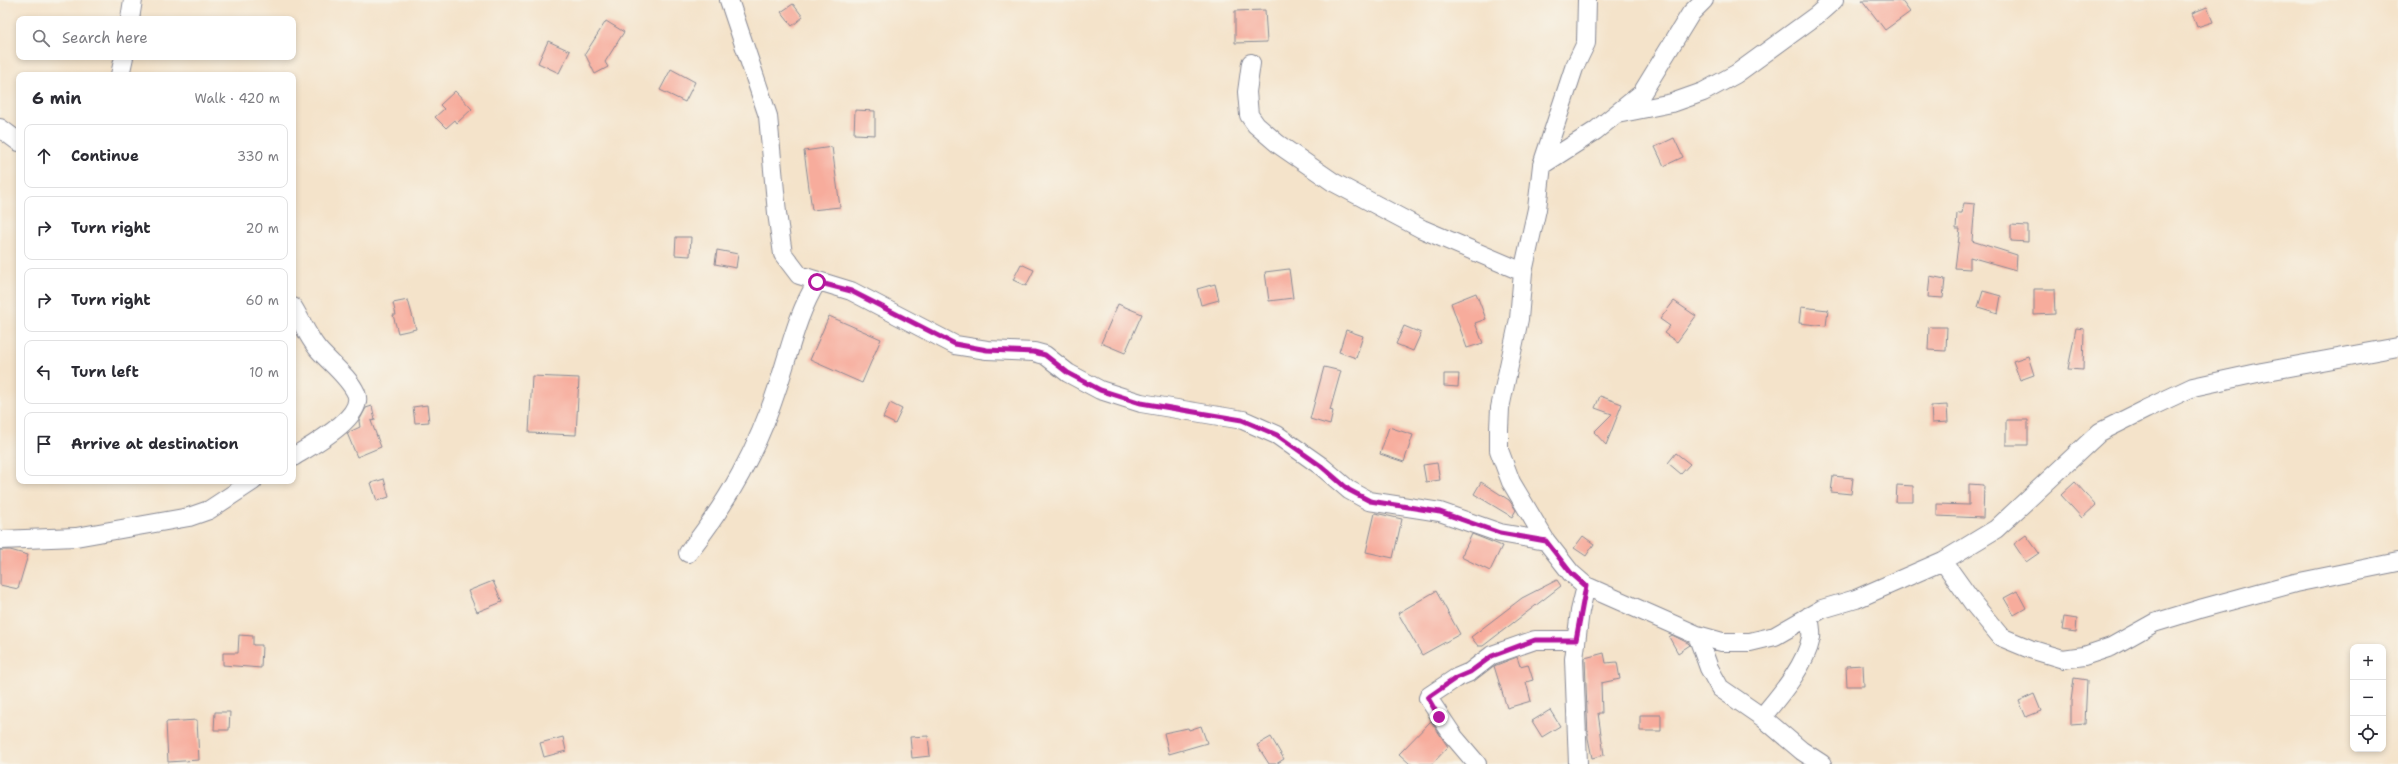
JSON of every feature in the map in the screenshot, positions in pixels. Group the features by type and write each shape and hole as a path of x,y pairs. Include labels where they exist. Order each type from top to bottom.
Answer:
{"street":[{"path":"130,16 133,0"},
{"path":"729,0 758,81 768,116 776,212 783,254 799,275 817,282 851,291 955,344 987,350 1034,352 1045,355 1068,373 1100,390 1141,403 1242,420 1277,435 1321,466 1349,490 1370,501 1440,512 1500,533 1546,541"},
{"path":"1587,0 1586,43 1574,68 1564,105 1542,165 1537,209 1523,272 1519,319 1500,408 1499,450 1511,482 1546,541 1571,573 1586,586 1696,635 1722,642 1750,642 1775,636 1822,609 1856,599 1943,561 1996,529 2100,432 2193,387 2262,372 2398,347"},
{"path":"1542,165 1617,114 1642,93 1664,54 1691,13 1704,0"},
{"path":"1617,114 1672,104 1703,92 1736,74 1817,15 1834,0"},
{"path":"121,72 123,60"},
{"path":"1250,63 1246,92 1249,114 1256,125 1278,144 1333,182 1422,229 1523,272"},
{"path":"0,128 16,140"},
{"path":"688,553 716,516 740,478 760,437 778,387 800,314 817,282"},
{"path":"296,312 317,347 353,387 357,395 357,402 353,411 339,428 296,454"},
{"path":"0,540 76,537 189,518 209,510 248,484"},
{"path":"1943,561 1973,603 2001,637 2030,649 2063,659 2084,656 2111,647 2154,623 2200,609 2295,583 2398,562"},
{"path":"1578,764 1574,659 1586,586"},
{"path":"1762,716 1796,670 1806,650 1811,637 1809,616"},
{"path":"1696,635 1715,682 1720,688 1762,716 1802,751 1822,764"},
{"path":"1477,764 1439,717 1428,698 1456,678 1470,672 1492,656 1535,640 1576,640"}],"building":[{"path":"1862,0 1901,0 1910,12 1885,30"},
{"path":"793,4 803,17 792,26 781,12"},
{"path":"2207,7 2213,22 2197,27 2192,13"},
{"path":"1265,10 1267,42 1235,43 1235,11"},
{"path":"606,21 624,32 605,62 608,67 595,74 585,54"},
{"path":"548,41 570,51 559,73 538,63"},
{"path":"671,69 695,82 685,102 660,90"},
{"path":"455,91 472,109 457,123 455,120 446,128 435,117 444,109 440,105"},
{"path":"855,110 875,111 875,135 854,134"},
{"path":"1674,138 1683,157 1664,166 1655,147"},
{"path":"832,147 840,207 812,210 804,151"},
{"path":"1964,203 1975,204 1972,241 2017,255 2016,270 1970,257 1970,269 1955,268 1960,229 1956,229 1957,213 1962,213"},
{"path":"2011,225 2028,226 2028,242 2011,241"},
{"path":"676,237 691,237 690,256 675,255"},
{"path":"717,250 738,254 736,268 715,264"},
{"path":"1021,264 1034,270 1026,286 1013,280"},
{"path":"1289,269 1293,298 1269,301 1265,272"},
{"path":"1930,276 1945,279 1943,298 1928,297"},
{"path":"1215,284 1219,300 1201,305 1197,289"},
{"path":"2034,289 2054,289 2055,314 2034,315"},
{"path":"1983,291 2001,296 1998,313 1978,307"},
{"path":"1476,293 1486,319 1475,323 1483,343 1467,348 1451,303"},
{"path":"408,300 416,329 398,333 393,315 396,315 393,303"},
{"path":"1674,301 1696,316 1677,342 1664,333 1670,326 1660,319"},
{"path":"1118,304 1142,314 1125,353 1101,343"},
{"path":"1801,307 1828,310 1826,326 1799,323"},
{"path":"829,316 881,339 862,383 810,360"},
{"path":"1404,326 1421,333 1413,351 1396,344"},
{"path":"1929,327 1947,327 1946,351 1928,350"},
{"path":"2076,328 2084,329 2083,370 2068,369"},
{"path":"1346,330 1363,336 1356,358 1339,352"},
{"path":"2028,356 2034,375 2020,380 2013,361"},
{"path":"1324,367 1341,371 1330,410 1333,411 1330,425 1310,419"},
{"path":"1444,374 1459,374 1458,387 1444,386"},
{"path":"532,376 579,378 576,435 529,433"},
{"path":"1600,396 1622,404 1606,445 1594,432 1612,414 1595,408"},
{"path":"890,403 902,409 895,424 883,418"},
{"path":"427,405 429,422 415,423 413,407"},
{"path":"1947,405 1948,422 1932,423 1931,406"},
{"path":"372,406 375,420 371,421 381,447 357,457 347,433 360,427 359,421 366,408"},
{"path":"2006,420 2028,420 2028,445 2006,445"},
{"path":"1389,427 1413,435 1404,462 1380,454"},
{"path":"1676,453 1690,464 1681,474 1668,463"},
{"path":"1437,463 1440,480 1426,482 1423,465"},
{"path":"1833,476 1853,478 1851,494 1831,492"},
{"path":"384,479 389,497 377,501 371,483"},
{"path":"1481,482 1509,500 1516,510 1512,517 1474,494"},
{"path":"2075,482 2096,505 2082,518 2061,495"},
{"path":"1969,484 1984,485 1983,518 1937,516 1937,504 1969,505"},
{"path":"1897,485 1913,486 1913,502 1896,502"},
{"path":"1375,513 1402,519 1393,558 1366,552"},
{"path":"1472,534 1502,546 1490,571 1461,557"},
{"path":"2026,535 2039,553 2026,562 2014,544"},
{"path":"1583,536 1594,544 1586,556 1574,548"},
{"path":"0,550 10,550 28,555 18,589 0,585"},
{"path":"1557,580 1561,586 1483,646 1478,646 1471,637 1522,598"},
{"path":"493,581 502,602 477,612 468,591"},
{"path":"1436,591 1460,634 1422,655 1398,613"},
{"path":"2017,591 2026,608 2014,615 2004,598"},
{"path":"2064,617 2077,619 2076,632 2062,630"},
{"path":"239,635 253,636 253,645 262,645 261,668 223,665 223,653 238,653"},
{"path":"1672,635 1690,645 1678,653 1669,637"},
{"path":"1604,653 1606,663 1617,662 1620,679 1601,683 1602,713 1598,713 1604,755 1592,758 1588,738 1585,658"},
{"path":"1517,657 1520,666 1528,664 1533,680 1526,682 1531,701 1507,708 1494,666"},
{"path":"1863,665 1864,686 1847,686 1846,666"},
{"path":"2074,678 2087,680 2085,724 2071,725 2071,701"},
{"path":"2034,694 2041,711 2026,717 2019,701"},
{"path":"1550,710 1560,726 1542,737 1532,721"},
{"path":"215,712 230,712 229,730 214,730"},
{"path":"1640,715 1661,715 1661,731 1640,731"},
{"path":"197,720 199,760 168,762 166,722"},
{"path":"1431,721 1448,747 1432,764 1410,764 1399,754"},
{"path":"1201,726 1207,743 1169,754 1164,733 1188,728 1189,730"},
{"path":"928,736 930,756 912,758 910,737"},
{"path":"563,737 566,751 544,757 540,743"},
{"path":"1271,737 1284,759 1276,764 1269,764 1257,745"}],"route":[{"path":"817,282 851,291 955,344 987,350 1016,350 1034,352 1045,355 1055,361 1068,373 1100,390 1141,403 1242,420 1277,435 1321,466 1349,490 1370,501 1440,512 1500,533 1546,541 1571,573 1586,586 1580,611 1576,640 1535,640 1492,656 1470,672 1456,678 1436,690 1428,698 1439,717"}]}
